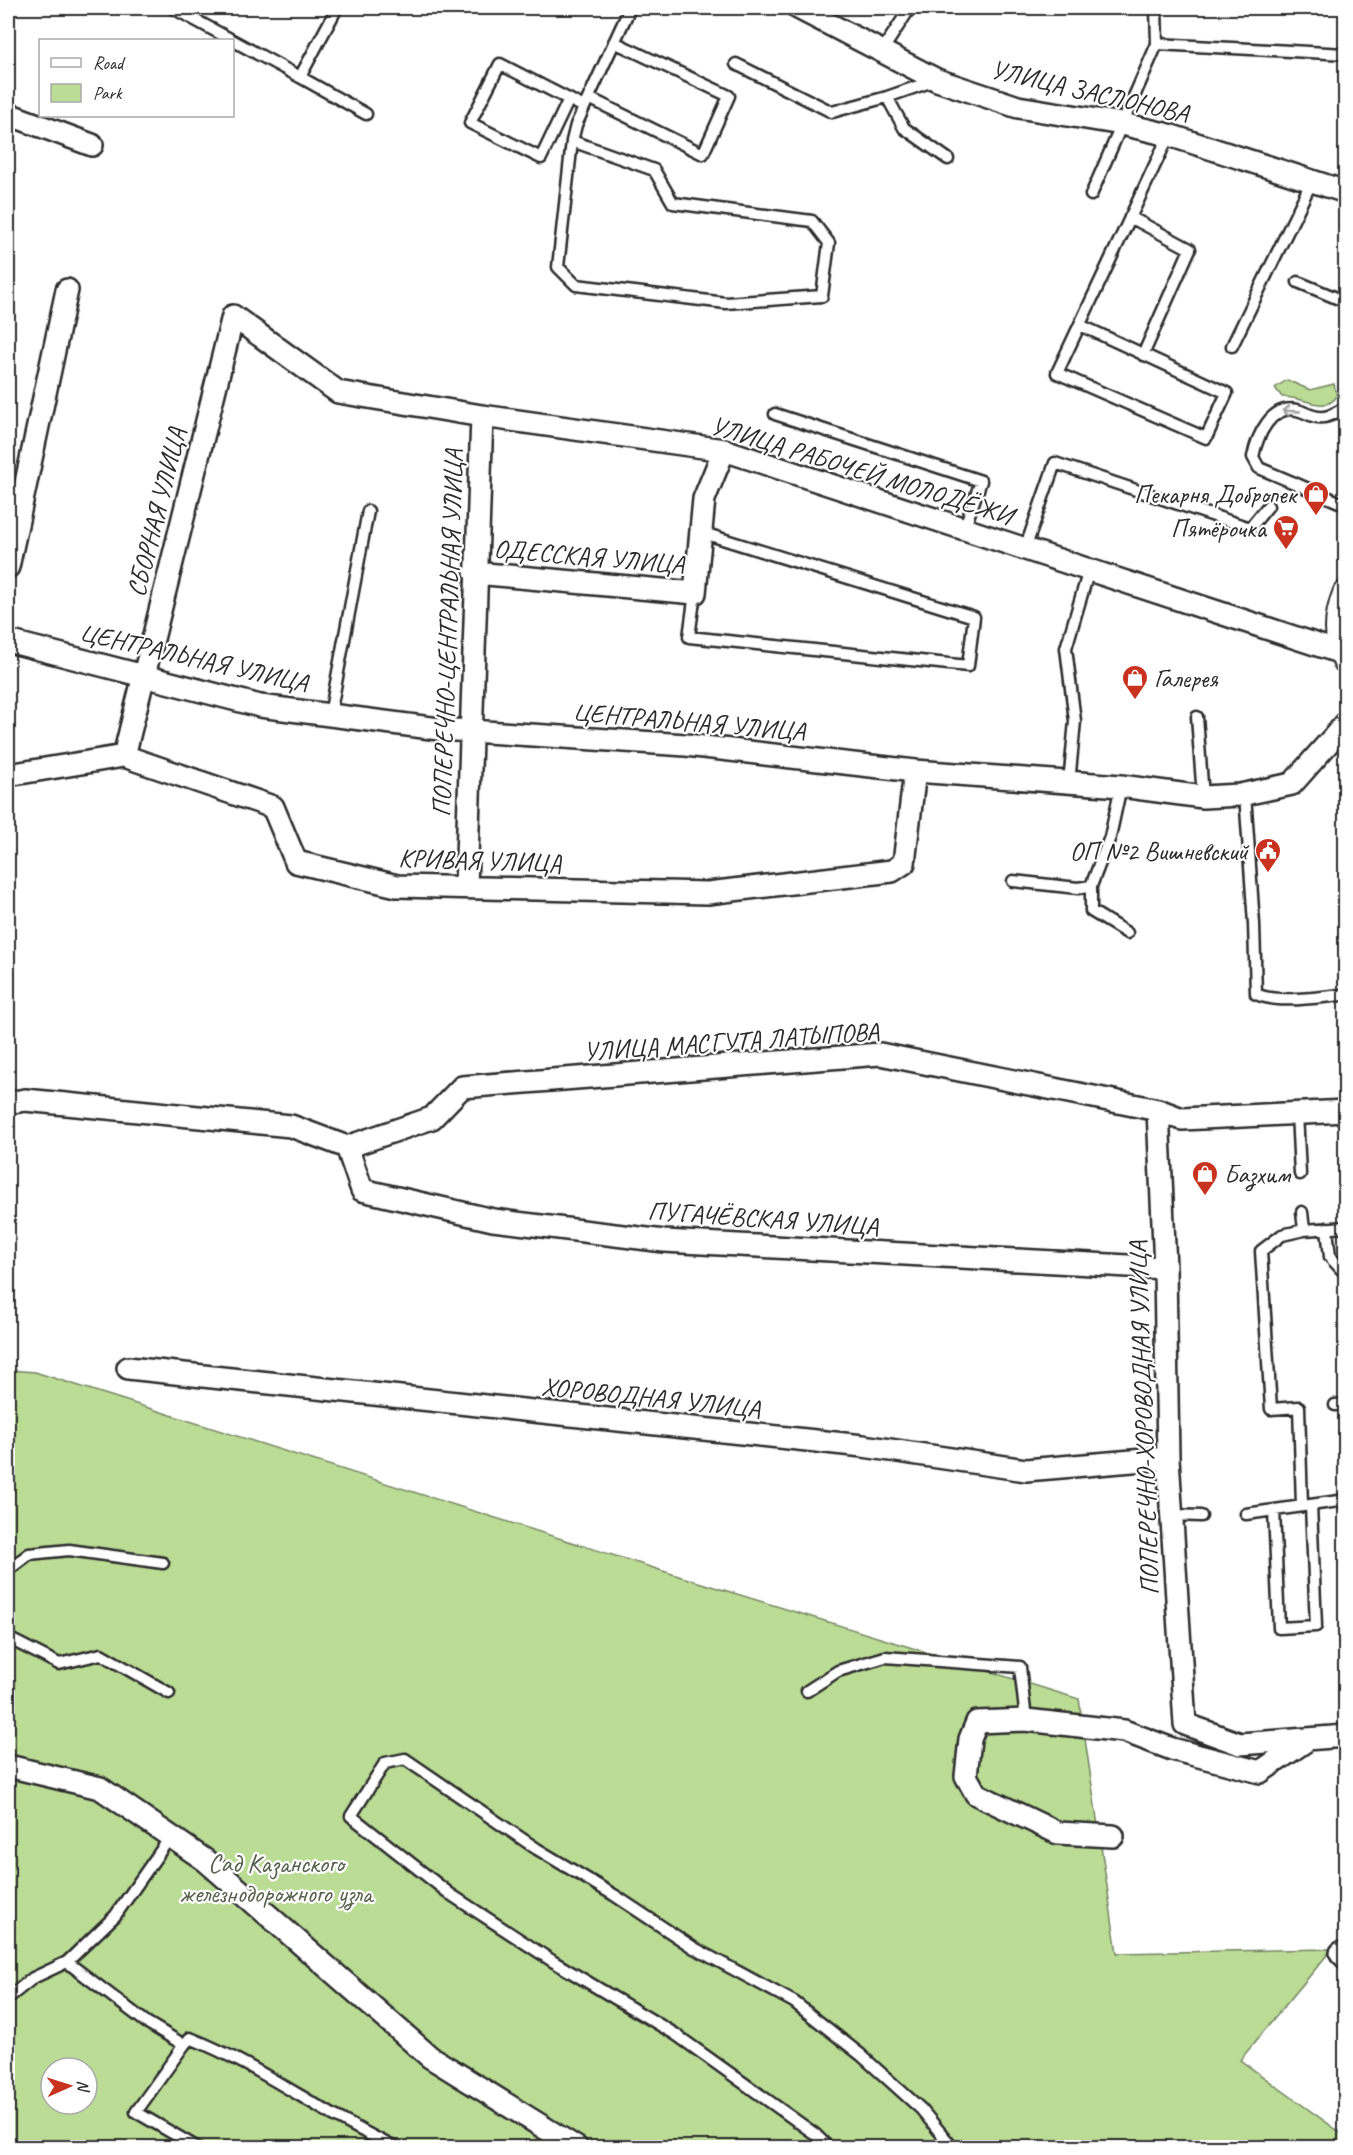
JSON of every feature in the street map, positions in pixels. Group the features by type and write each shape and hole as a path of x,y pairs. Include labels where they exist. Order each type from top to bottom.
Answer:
{"street":[{"name":"УЛИЦА ЗАСЛОНОВА","path":"798,8 937,80 1018,107 1122,124 1169,135 1312,181 1344,188"},
{"path":"8,114 92,145"},
{"path":"8,567 67,290"},
{"name":"УЛИЦА РАБОЧЕЙ МОЛОДЁЖИ","path":"233,316 338,392 482,416 724,450 1344,656"},
{"name":"СБОРНАЯ УЛИЦА","path":"124,756 142,675 233,316"},
{"name":"ПОПЕРЕЧНО-ЦЕНТРАЛЬНАЯ УЛИЦА","path":"466,887 482,416"},
{"name":"ОДЕССКАЯ УЛИЦА","path":"475,573 694,593 704,499 724,450"},
{"path":"1344,656 1338,637 1338,622 1346,594"},
{"name":"ЦЕНТРАЛЬНАЯ УЛИЦА","path":"8,641 260,706 470,732 686,745 915,771 1121,786 1203,797 1245,794 1292,784 1346,723"},
{"name":"КРИВАЯ УЛИЦА","path":"8,775 124,756 273,807 296,862 397,886 708,893 892,871 904,863 915,771"},
{"name":"УЛИЦА МАСГУТА ЛАТЫПОВА","path":"347,1147 432,1118 462,1087 880,1054 1158,1110 1182,1119 1346,1111"},
{"path":"8,1103 25,1100 291,1126 347,1147"},
{"name":"ПОПЕРЕЧНО-ХОРОВОДНАЯ УЛИЦА","path":"1158,1110 1165,1268 1168,1458 1185,1724 1240,1744 1308,1739"},
{"name":"ПУГАЧЁВСКАЯ УЛИЦА","path":"347,1147 362,1190 493,1220 664,1241 1165,1268"},
{"name":"ХОРОВОДНАЯ УЛИЦА","path":"129,1368 863,1446 1026,1470 1168,1458"},
{"path":"1113,1836 1058,1833 976,1794 966,1776 970,1739 977,1722 1026,1720 1124,1731 1172,1749 1260,1772 1308,1739 1346,1736"},
{"path":"8,1766 100,1788 205,1860 430,2056 577,2148"}],"lane":[{"path":"173,8 230,39"},
{"path":"300,77 337,8"},
{"path":"572,141 654,170 673,203 812,221 829,243 822,296 726,303 576,285 558,267 572,141 576,125 630,8"},
{"path":"882,51 910,8"},
{"path":"1091,195 1157,44 1156,8"},
{"path":"234,41 366,114"},
{"path":"569,99 542,158 470,123 500,64 569,99 586,103 703,154 729,96 614,42"},
{"path":"1157,44 1346,54"},
{"path":"736,64 832,112 937,80"},
{"path":"887,97 904,128 948,159"},
{"path":"1080,325 1227,393 1206,438 1057,373 1169,135"},
{"path":"1232,346 1312,181"},
{"path":"1130,217 1190,249 1143,355"},
{"path":"1298,282 1346,302"},
{"path":"1346,406 1323,418 1290,409 1274,414 1268,419 1253,457 1259,468 1346,505"},
{"path":"776,414 981,481 964,529"},
{"path":"1024,549 1055,463 1250,528 1268,506"},
{"path":"330,715 368,511"},
{"path":"694,593 689,637 968,666 974,617 700,532"},
{"path":"1069,783 1075,721 1066,648 1089,570"},
{"path":"1197,717 1203,797"},
{"path":"1121,786 1110,837 1091,886 1091,911 1127,933"},
{"path":"1245,794 1254,924 1256,994 1263,997 1291,998 1342,995 1346,992"},
{"path":"1013,881 1078,888 1091,886"},
{"path":"1297,1113 1300,1174"},
{"path":"1302,1212 1304,1230"},
{"path":"1274,1510 1279,1628 1316,1626 1299,1407 1271,1409 1262,1251 1282,1235 1304,1230 1346,1227"},
{"path":"1327,1228 1330,1257 1343,1271 1346,1271"},
{"path":"1246,1514 1346,1500"},
{"path":"1171,1515 1201,1516"},
{"path":"8,1570 29,1554 69,1550 163,1563"},
{"path":"8,1638 59,1664 101,1654 169,1693"},
{"path":"807,1691 838,1671 885,1657 1020,1666 1026,1720"},
{"path":"829,2148 815,2134 675,2034 554,1962 450,1894 351,1816 384,1763 405,1759 537,1849 614,1895 694,1948 794,2002 861,2055 921,2109 953,2148"},
{"path":"8,1998 33,1978 67,1962 114,1916 171,1836"},
{"path":"67,1962 146,2022 184,2045"},
{"path":"198,2148 136,2112 190,2038 214,2047 265,2073 334,2115 395,2148"}],"green space":[{"path":"1287,380 1310,390 1334,384 1337,396 1326,404 1282,397 1275,388"},
{"name":"Сад Казанского железнодорожного узла","path":"8,1370 35,1372 685,1578 1079,1699 1117,1953 1332,1949 1240,2060 1345,2136 1345,2147 8,2147"}],"place":[{"name":"Пекарня Добропек","path":"1316,517"},
{"name":"Пятёрочка","path":"1286,551"},
{"name":"Галерея","path":"1135,701"},
{"name":"ОП №2 Вишневский","path":"1268,874"},
{"name":"Базхим","path":"1205,1197"}]}
